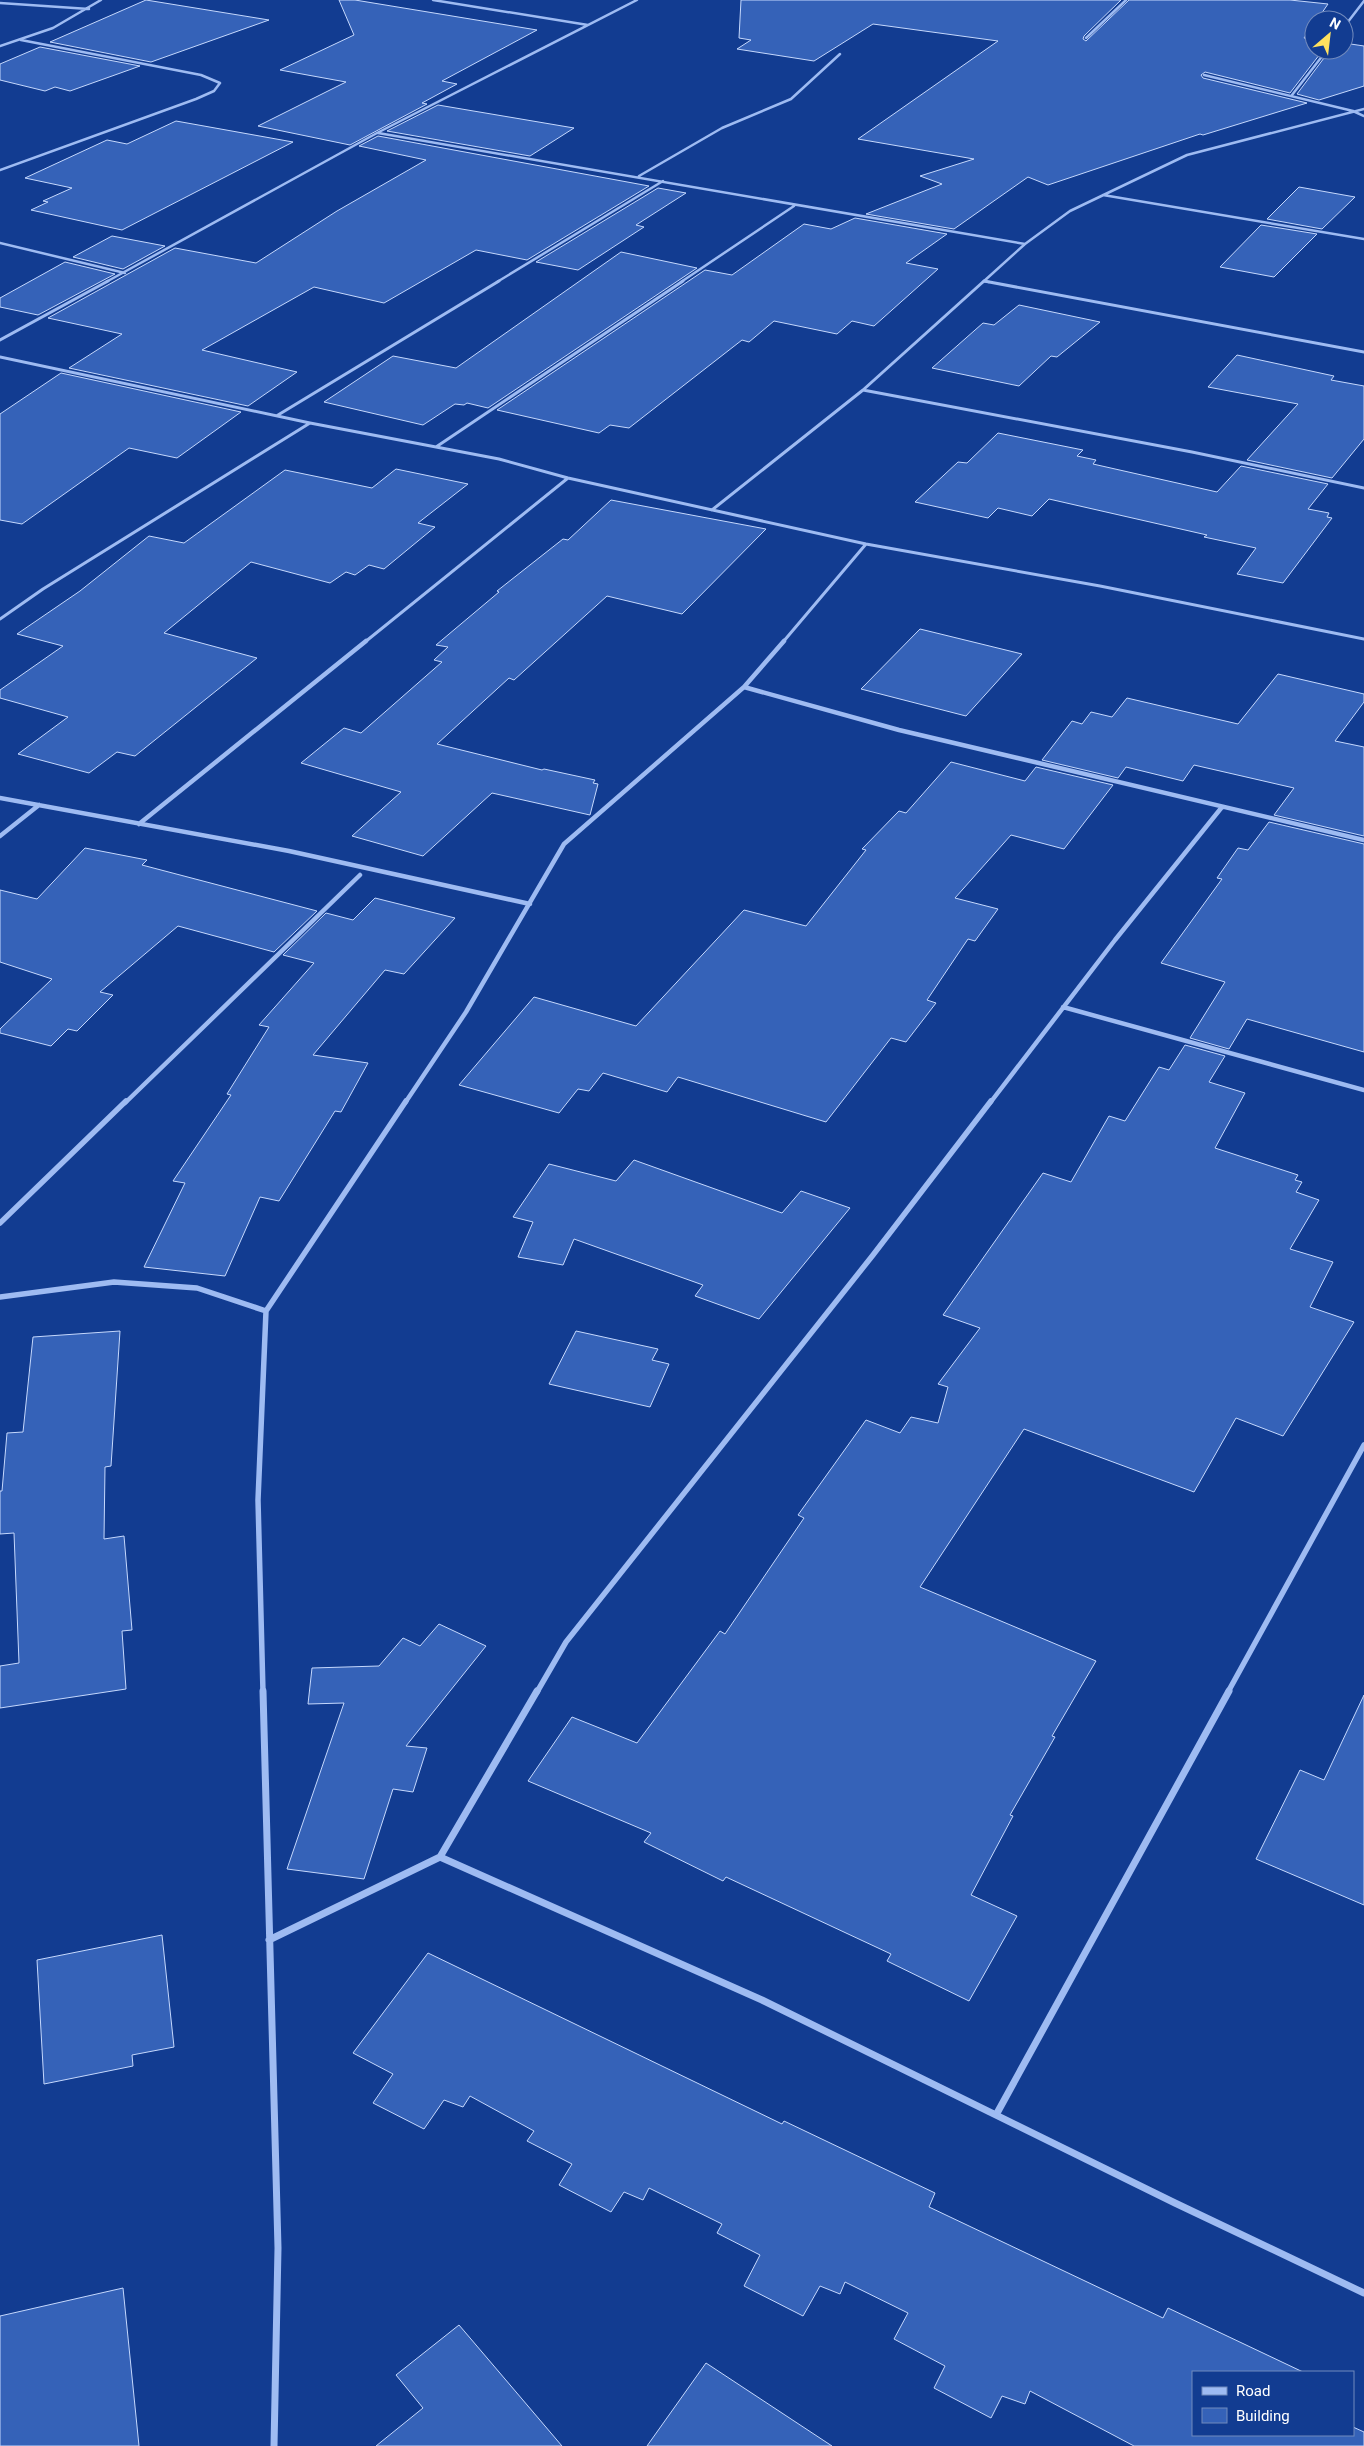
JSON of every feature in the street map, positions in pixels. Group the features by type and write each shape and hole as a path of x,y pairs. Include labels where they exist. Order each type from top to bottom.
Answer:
{"street":[{"path":"0,46 22,40 68,21 89,10 101,0"},
{"path":"433,0 590,25"},
{"path":"0,340 377,133 637,0"},
{"path":"1086,38 1126,0"},
{"path":"1354,14 1364,1"},
{"path":"0,3 89,10"},
{"path":"0,170 196,99 214,90 220,83 200,76 22,40"},
{"path":"638,177 722,128 791,99 840,54"},
{"path":"1292,95 1319,60"},
{"path":"1204,75 1292,95 1353,111 1364,116"},
{"path":"712,510 863,390 1025,244 1070,211 1102,194 1187,155 1364,109"},
{"path":"377,133 1025,244"},
{"path":"278,416 663,181"},
{"path":"1102,194 1364,239"},
{"path":"436,447 794,205"},
{"path":"0,243 125,273"},
{"path":"984,282 1364,352"},
{"path":"0,357 310,423 499,460 568,478 866,544 1100,586 1364,639"},
{"path":"863,390 1192,452 1364,488"},
{"path":"0,618 43,589 310,423"},
{"path":"139,824 568,478"},
{"path":"274,2446 278,2248 258,1500 266,1311 466,1012 564,844 744,687 866,544"},
{"path":"744,687 899,730 1364,840"},
{"path":"0,798 289,851 530,904"},
{"path":"0,836 40,805"},
{"path":"269,1940 440,1857 566,1642 873,1255 1063,1007 1222,807"},
{"path":"0,1223 162,1065 246,989 360,875"},
{"path":"1063,1007 1364,1090"},
{"path":"0,1297 114,1282 197,1288 266,1311"},
{"path":"996,2115 1364,1445"},
{"path":"440,1857 762,2000 1364,2292"}],"building":[{"path":"146,0 269,20 151,62 50,42"},
{"path":"339,0 355,0 537,30 442,81 457,84 422,103 427,104 350,145 258,126 346,82 280,70 354,35"},
{"path":"741,0 1121,0 1084,36 1083,39 1086,41 1129,0 1290,0 1328,4 1324,10 1304,10 1304,60 1315,60 1290,93 1205,72 1201,75 1203,78 1307,103 1203,135 1200,134 1048,185 1028,177 954,229 866,214 942,184 920,176 974,159 858,139 998,41 873,24 814,61 737,49 751,40 739,38"},
{"path":"1354,44 1364,46 1364,86 1319,100 1297,94 1322,60 1354,60"},
{"path":"40,47 140,66 70,91 55,87 45,91 0,80 0,64"},
{"path":"438,105 574,128 530,156 387,131"},
{"path":"176,121 293,142 122,230 31,210 48,202 43,201 72,188 25,178 107,140 127,144"},
{"path":"378,136 649,186 527,260 476,250 384,303 314,287 202,350 297,372 248,406 69,368 122,334 48,318 175,248 256,263 337,211 426,160 359,146"},
{"path":"1299,187 1355,197 1322,229 1267,219"},
{"path":"658,188 686,193 636,225 644,227 578,270 536,262"},
{"path":"855,218 947,234 906,263 938,269 874,326 852,321 837,334 774,321 749,342 742,340 629,428 610,425 599,433 497,410 705,270 732,275 804,224 831,229"},
{"path":"1261,225 1317,234 1274,277 1220,267"},
{"path":"112,236 165,246 123,269 73,257"},
{"path":"621,252 697,268 488,408 467,403 464,405 455,404 423,425 324,402 393,356 456,368"},
{"path":"65,262 115,274 38,315 0,307 0,298"},
{"path":"1019,305 1100,322 1057,357 1051,356 1019,386 932,368 983,323 994,325"},
{"path":"1237,355 1334,376 1331,380 1364,386 1364,439 1332,478 1247,460 1298,404 1208,387"},
{"path":"61,373 241,412 177,458 129,448 22,524 0,520 0,414"},
{"path":"998,433 1083,450 1077,456 1096,460 1093,464 1217,492 1241,466 1328,484 1308,509 1329,513 1327,517 1332,518 1283,583 1237,574 1256,548 1049,499 1032,516 998,508 988,518 915,502 958,462 967,463"},
{"path":"396,469 468,484 418,523 435,527 384,569 369,565 355,575 346,572 330,583 251,562 164,633 257,658 135,756 117,752 89,773 18,754 68,717 0,698 0,690 63,646 17,634 80,591 149,536 184,543 285,470 372,488"},
{"path":"611,500 766,529 682,614 607,596 514,680 509,678 437,744 542,770 595,780 593,783 598,784 590,815 492,793 423,856 352,836 401,792 301,763 344,728 361,733 442,662 434,660 448,647 436,645 499,592 497,591 563,539 568,540"},
{"path":"920,629 1022,654 966,716 861,689"},
{"path":"1278,674 1364,694 1364,702 1335,741 1364,747 1364,836 1274,815 1294,788 1194,765 1183,781 1126,767 1118,778 1042,760 1072,721 1082,724 1091,712 1112,717 1127,698 1238,724"},
{"path":"951,762 1025,781 1036,767 1113,785 1064,849 1011,835 955,898 998,909 975,941 968,939 927,1000 936,1003 906,1042 891,1038 826,1122 678,1077 667,1092 603,1073 589,1091 578,1089 559,1113 459,1085 534,997 636,1026 744,910 806,926 866,850 862,849 899,811 906,813"},
{"path":"1269,822 1364,844 1364,1052 1247,1019 1229,1049 1190,1038 1225,982 1161,963 1222,879 1217,878 1238,848 1248,850"},
{"path":"85,848 147,860 142,865 317,911 274,952 178,926 100,992 113,995 77,1031 68,1029 51,1046 0,1033 0,1029 52,979 0,962 0,890 37,899"},
{"path":"375,898 455,918 404,974 385,970 313,1055 368,1063 341,1112 335,1111 279,1201 260,1197 225,1276 144,1267 185,1183 173,1181 231,1095 227,1094 269,1027 259,1025 314,963 283,955 326,913 353,920"},
{"path":"1185,1045 1225,1056 1209,1082 1245,1093 1215,1148 1298,1175 1295,1180 1302,1182 1296,1192 1319,1200 1290,1249 1333,1262 1310,1307 1354,1322 1283,1436 1236,1418 1194,1492 1024,1429 920,1587 1096,1661 1052,1736 1055,1737 1010,1815 1013,1816 971,1895 1017,1916 969,2001 887,1961 891,1954 726,1877 723,1881 644,1842 651,1833 528,1781 572,1717 637,1743 720,1631 725,1634 804,1518 798,1515 866,1420 900,1433 911,1417 938,1423 948,1387 938,1384 980,1328 943,1315 1043,1173 1071,1182 1109,1116 1125,1121 1159,1067 1169,1070"},
{"path":"634,1160 782,1213 801,1191 850,1208 759,1319 695,1296 703,1285 574,1239 563,1265 518,1257 533,1222 513,1217 549,1164 616,1181"},
{"path":"120,1331 111,1466 105,1467 104,1539 124,1536 132,1630 122,1631 126,1689 0,1708 0,1666 19,1663 14,1533 0,1534 0,1491 2,1491 7,1433 23,1432 33,1337"},
{"path":"576,1331 658,1349 652,1360 669,1364 650,1407 549,1384"},
{"path":"439,1624 486,1646 406,1746 427,1748 413,1792 393,1789 364,1879 287,1869 344,1703 308,1704 312,1668 379,1666 403,1638 420,1646"},
{"path":"1364,1695 1364,1905 1256,1859 1300,1770 1324,1780"},
{"path":"162,1935 174,2047 132,2055 133,2066 44,2084 37,1960"},
{"path":"428,1953 782,2124 784,2121 935,2193 929,2207 1163,2318 1168,2308 1301,2371 1192,2371 1192,2436 1354,2436 1354,2427 1364,2432 1364,2446 1134,2446 1030,2391 1025,2404 1002,2396 991,2418 934,2388 945,2366 894,2339 908,2313 845,2282 840,2294 820,2286 803,2316 744,2286 760,2255 717,2233 722,2224 649,2188 643,2200 624,2192 611,2212 559,2185 572,2164 527,2141 534,2131 470,2096 463,2107 444,2100 424,2129 373,2103 393,2074 353,2053"},
{"path":"123,2288 139,2446 0,2446 0,2316"},
{"path":"459,2325 562,2446 376,2446 423,2408 396,2375"},
{"path":"706,2363 832,2446 647,2446"}]}
